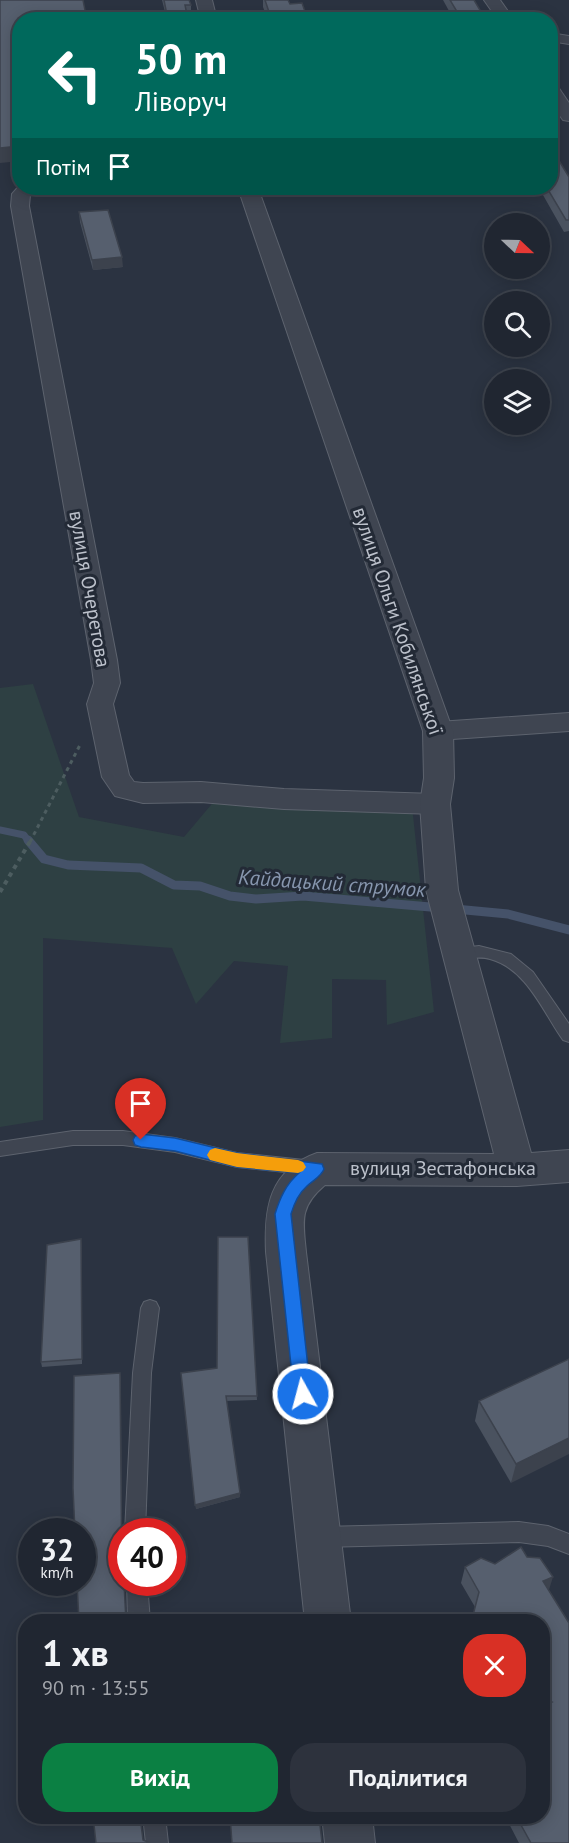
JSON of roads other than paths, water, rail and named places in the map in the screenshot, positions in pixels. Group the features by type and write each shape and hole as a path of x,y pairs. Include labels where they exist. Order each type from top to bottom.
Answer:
{"street":[{"path":"558,99 569,116"},
{"name":"вулиця Очеретова","path":"21,195 20,206 104,660 107,683 100,704 116,777 125,789 132,791 201,792 284,799 435,804"},
{"name":"вулиця Ольги Кобилянської","path":"250,195 438,731 439,778 435,804 442,890 517,1170"},
{"path":"438,731 569,722"},
{"name":"вулиця Зестафонська","path":"317,1169 517,1170 569,1166"},
{"path":"317,1169 297,1184 288,1199 283,1214 327,1614"},
{"path":"348,1824 350,1843"}],"lane":[{"path":"455,944 503,957 525,972 569,1036"},
{"path":"0,1149 74,1138 123,1138 175,1145 237,1160 317,1169"},
{"path":"136,1518 142,1373 150,1308"},
{"path":"320,1537 519,1532 548,1536 569,1544"},
{"path":"138,1596 139,1614"},
{"path":"155,1824 157,1843"}],"waterway":[{"name":"Кайдацький струмок","path":"0,830 24,835 29,842"},
{"name":"Кайдацький струмок","path":"28,840 44,859 68,865 141,868 174,885 200,886 230,896 256,899 303,896 442,908"},
{"name":"Кайдацький струмок","path":"455,909 508,914 569,930"}]}
